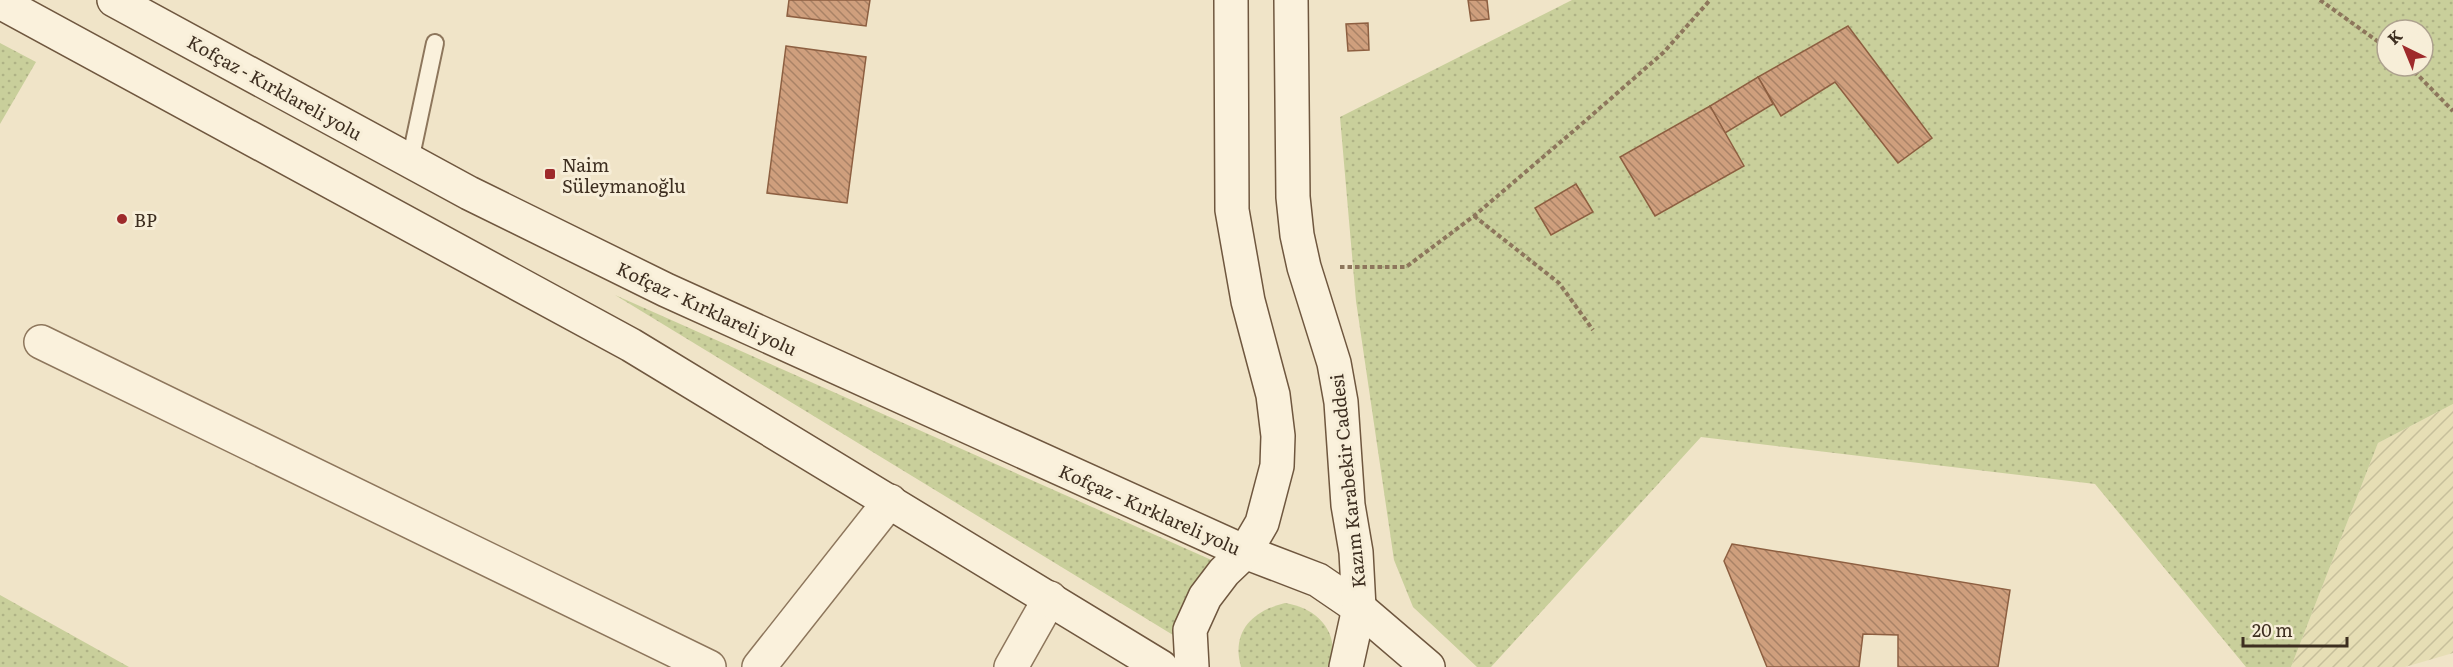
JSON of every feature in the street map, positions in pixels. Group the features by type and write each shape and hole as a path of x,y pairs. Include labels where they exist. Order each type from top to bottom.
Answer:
{"main road":[{"name":"Kofçaz - Kırklareli yolu","path":"114,0 469,193 666,290 1245,552 1318,580 1359,608 1428,667"},
{"path":"1192,667 1190,630 1205,597 1224,572 1245,552 1262,523 1278,466 1278,436 1273,395 1248,302 1232,210 1231,0"},
{"name":"Kazım Karabekir Caddesi","path":"1291,0 1293,196 1304,267 1328,340 1341,402 1348,505 1356,552 1359,608 1346,667"},
{"path":"0,2 631,345 1161,667"},
{"path":"41,342 709,667"},
{"path":"759,667 890,501"},
{"path":"1011,667 1050,598"}],"lane":[{"path":"410,160 435,43"}],"path":[{"path":"1304,267 1406,267 1473,216 1664,51 1710,0"},
{"path":"2320,0 2375,39"},
{"path":"2421,78 2453,111"},
{"path":"1473,216 1559,283 1593,330"}],"shaded area":[{"path":"2453,404 2453,653 2405,667 2291,667 2378,443"}],"green space":[{"path":"1572,0 2453,0 2453,404 2378,443 2291,667 2246,667 2095,484 1701,437 1491,667 1477,667 1413,607 1394,560 1356,301 1340,117"},
{"path":"0,43 36,62 0,124"},
{"path":"615,295 1216,562 1173,635"},
{"path":"0,595 129,667 0,667"},
{"path":"1285,603 1308,610 1324,624 1332,643 1333,655 1330,667 1241,667 1239,643 1247,625 1263,611"}],"building":[{"path":"789,0 870,0 866,26 787,16"},
{"path":"1468,0 1487,0 1489,19 1471,21"},
{"path":"1368,23 1369,50 1348,51 1346,24"},
{"path":"1848,26 1932,138 1898,163 1835,82 1781,116 1758,77"},
{"path":"786,46 866,57 847,203 767,193"},
{"path":"1758,77 1773,104 1725,133 1710,106"},
{"path":"1710,106 1744,166 1655,216 1620,157"},
{"path":"1576,184 1593,212 1551,235 1535,208"},
{"path":"1732,544 2010,590 1998,667 1898,667 1898,635 1863,634 1859,667 1767,667 1724,561"}],"place":[{"name":"Naim Süleymanoğlu","path":"550,174"},
{"name":"BP","path":"122,219"}]}
